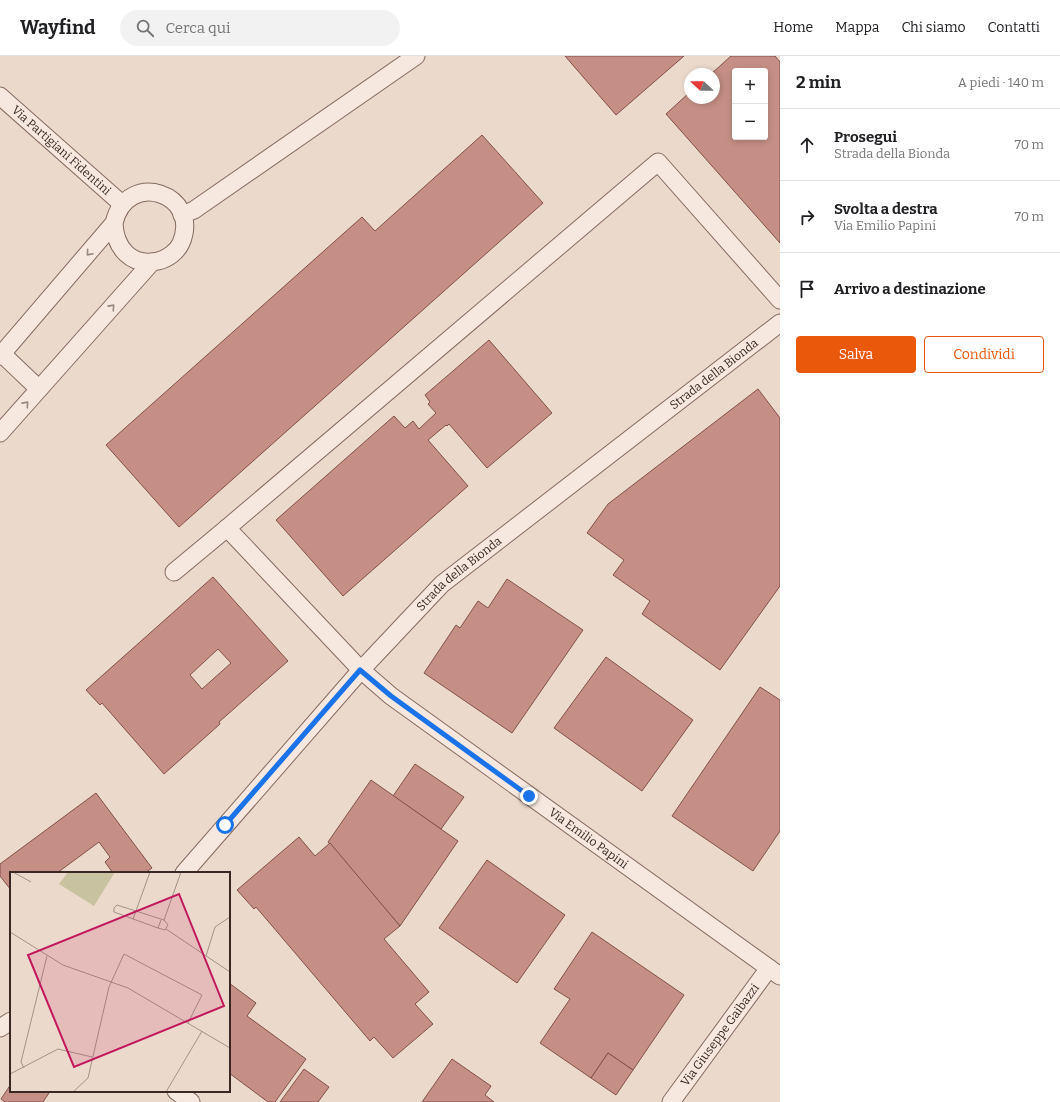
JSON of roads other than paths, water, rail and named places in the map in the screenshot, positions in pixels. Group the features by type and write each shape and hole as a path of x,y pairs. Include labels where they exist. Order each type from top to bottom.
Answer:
{"street":[{"path":"182,215 194,210 416,56"},
{"name":"Via Partigiani Fidentini","path":"0,96 122,204"},
{"path":"174,572 658,162 780,300"},
{"path":"140,193 161,193 170,198 178,206 182,215 185,226 183,237 179,246 172,254 162,260 142,262 132,258 124,252 114,234 116,213 122,204 130,197 140,193"},
{"path":"39,389 1,354 114,223"},
{"path":"0,433 152,262"},
{"name":"Strada della Bionda","path":"185,872 360,670 442,584 780,323"},
{"name":"Via Emilio Papini","path":"227,528 360,670 391,696 774,972"},
{"name":"Via Giuseppe Gaibazzi","path":"671,1102 774,972"},
{"path":"0,1028 10,1022"},
{"path":"177,1092 191,1102"}]}
